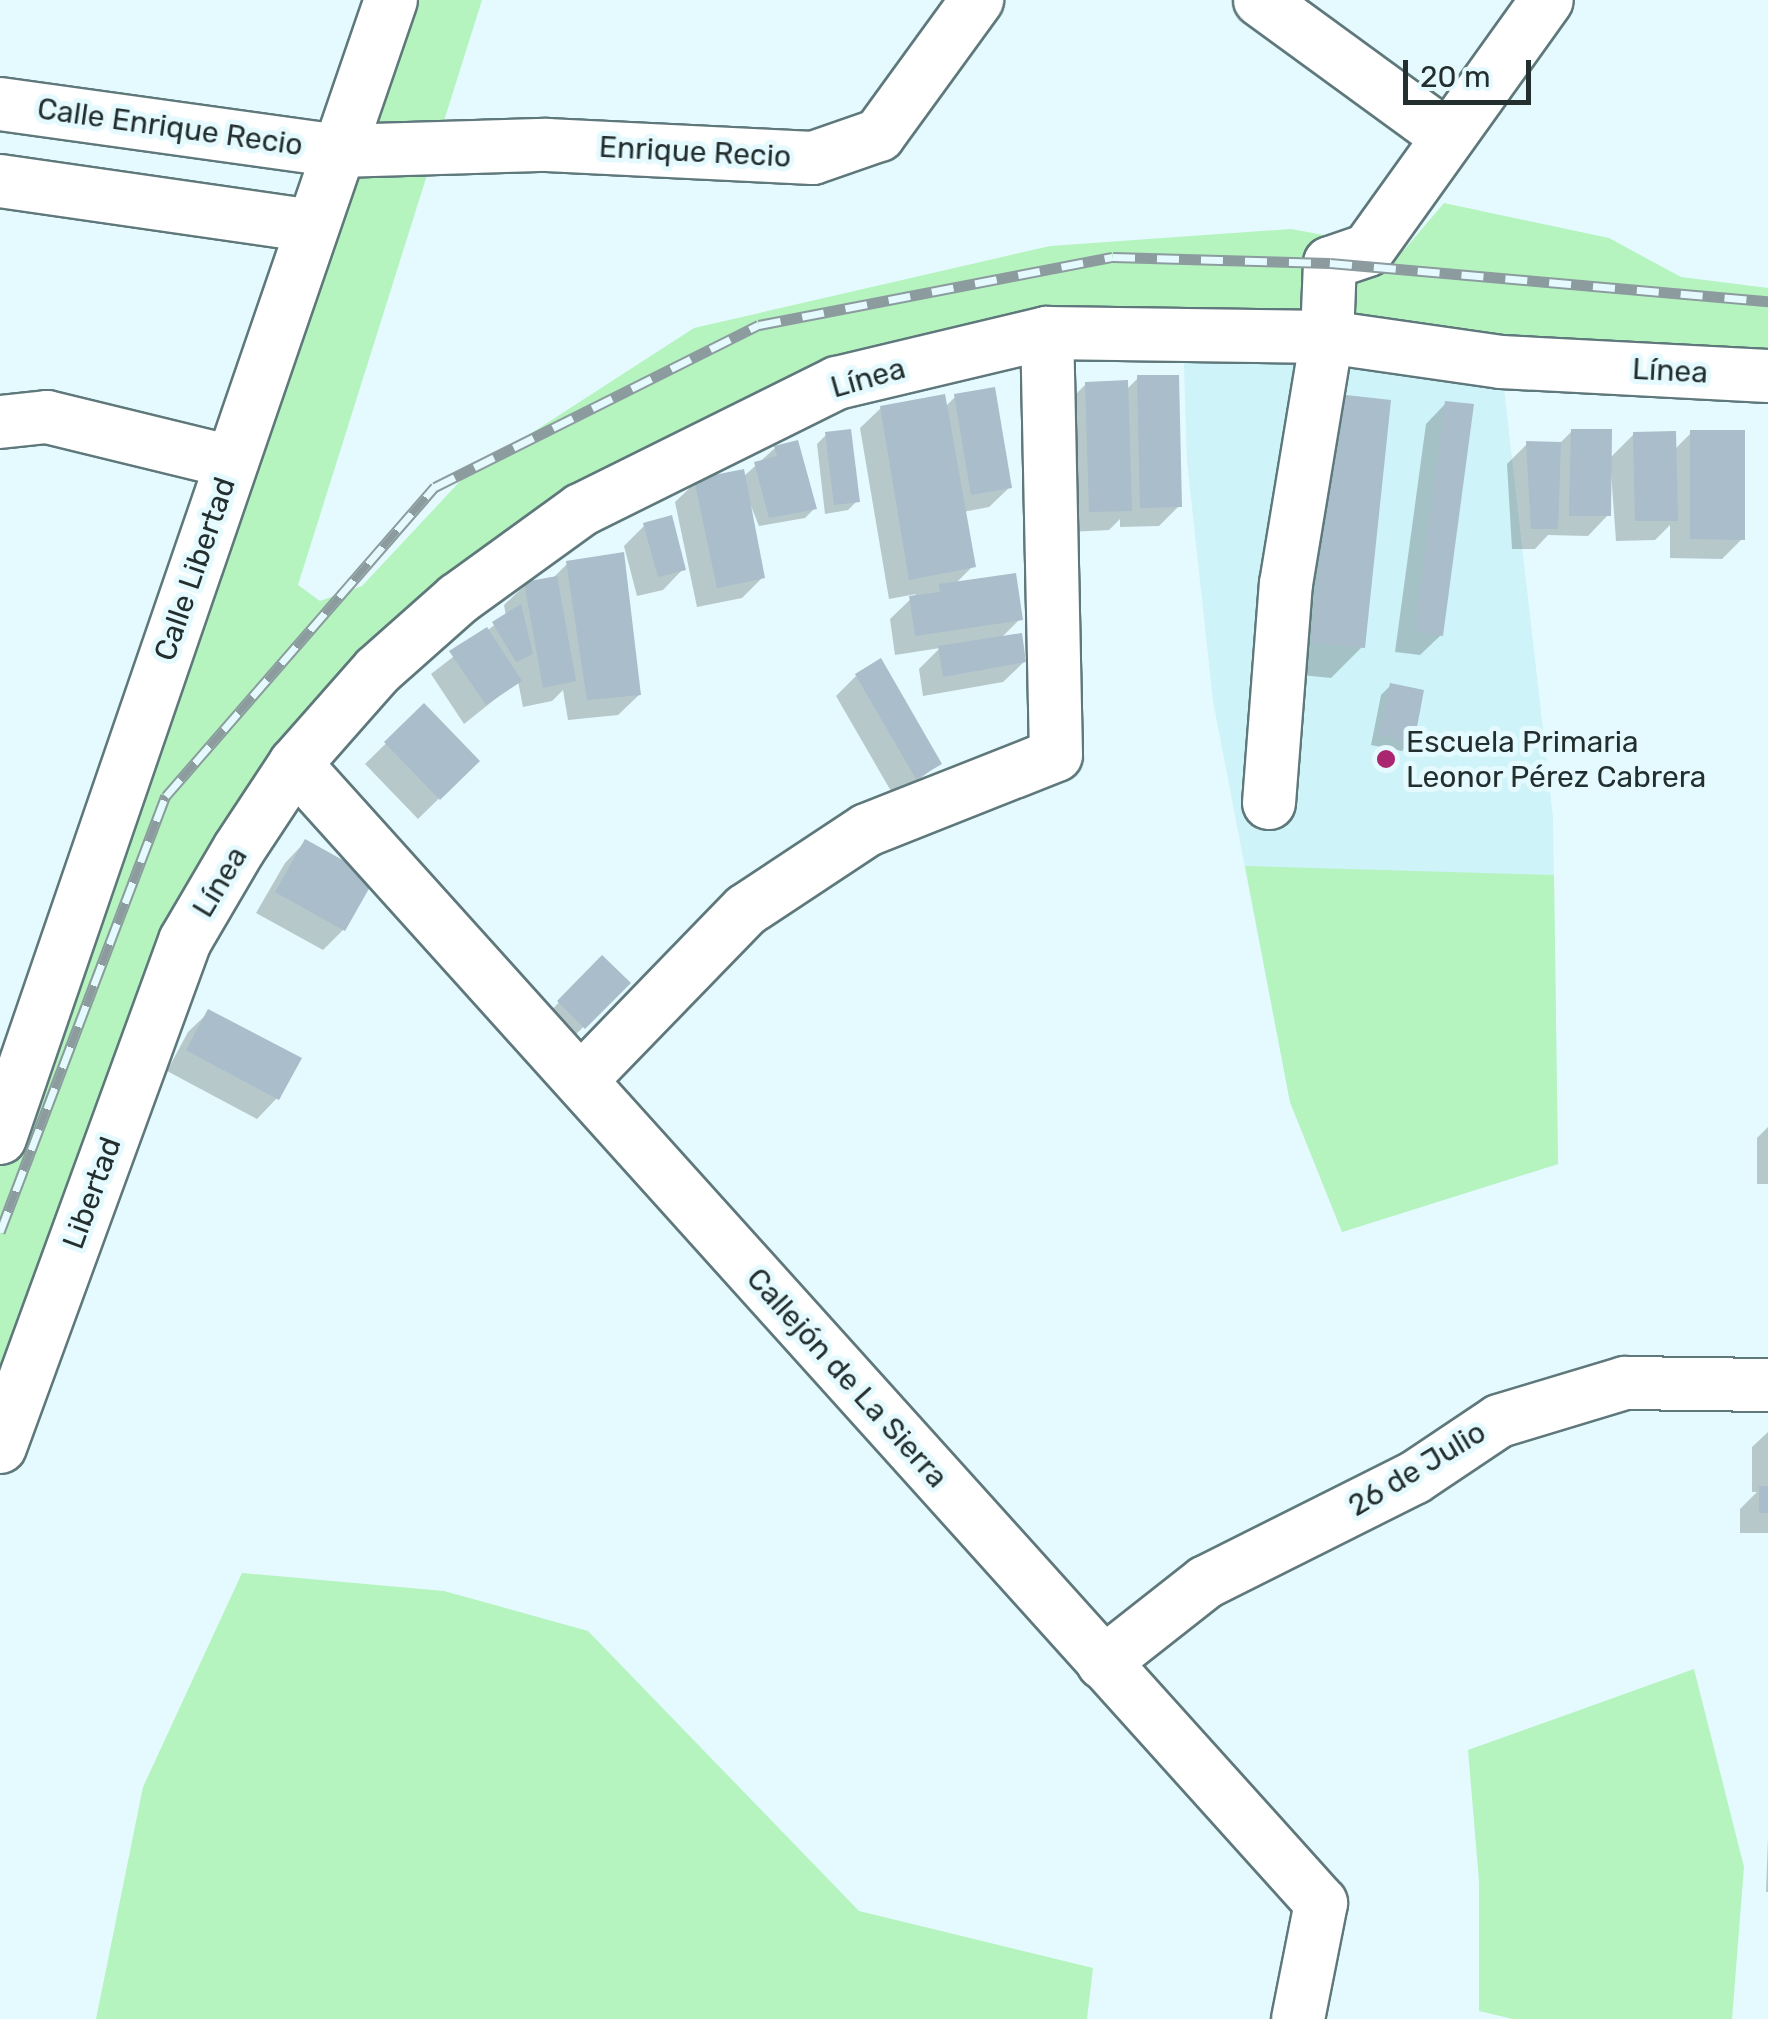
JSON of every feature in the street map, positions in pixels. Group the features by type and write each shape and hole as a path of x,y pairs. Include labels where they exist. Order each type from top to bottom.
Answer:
{"street":[{"name":"Calle Libertad","path":"0,1138 391,0"},
{"name":"Enrique Recio","path":"339,151 547,145 813,158 852,150 879,135 978,0"},
{"path":"1260,0 1445,135"},
{"path":"1269,803 1286,584 1327,337 1330,263 1368,250 1445,135 1547,0"},
{"name":"Calle Enrique Recio","path":"0,104 339,151"},
{"path":"0,181 313,226"},
{"path":"581,1080 746,910 866,830 1056,755 1047,332"},
{"name":"Línea","path":"185,940 295,764 378,670 444,611 582,510 837,383 1047,332 1327,337 1500,362 1768,376"},
{"path":"0,422 48,417 232,462"},
{"name":"Callejón de La Sierra","path":"295,764 1321,1903 1298,2019"},
{"name":"Libertad","path":"5,1417 185,940"},
{"name":"26 de Julio","path":"1103,1663 1206,1582 1414,1478 1498,1421 1625,1383 1768,1385"}],"shaded area":[{"name":"Escuela Primaria Leonor Pérez Cabrera","path":"1183,334 1501,362 1553,817 1558,1164 1342,1232 1290,1102 1213,701 1187,461"}],"green space":[{"path":"391,0 482,0 298,585 320,601 362,586 465,476 694,328 1050,246 1291,229 1404,250 1444,203 1609,238 1681,277 1768,288 1768,376 1047,333 643,476 378,670 239,849 0,1447 0,1138"},
{"path":"1245,866 1554,875 1558,1164 1342,1232 1290,1102"},
{"path":"242,1573 444,1591 588,1631 859,1911 1093,1968 1087,2019 96,2019 143,1787"},
{"path":"1694,1669 1744,1867 1732,2019 1513,2019 1479,2011 1479,1881 1468,1750"}],"building":[{"path":"1137,375 1179,375 1182,507 1140,508"},
{"path":"1128,380 1132,511 1089,512 1085,382"},
{"path":"995,387 1012,488 971,495 954,394"},
{"path":"945,394 976,567 909,580 880,406"},
{"path":"1337,394 1391,400 1365,648 1311,643"},
{"path":"1445,401 1474,404 1443,636 1414,632"},
{"path":"851,429 860,502 834,505 825,432"},
{"path":"1571,429 1612,429 1611,516 1569,516"},
{"path":"1690,430 1745,430 1745,540 1690,539"},
{"path":"1676,431 1678,521 1635,521 1633,432"},
{"path":"798,440 817,509 769,518 754,462 777,456 774,446"},
{"path":"1526,441 1561,442 1558,529 1531,529"},
{"path":"744,469 765,578 717,588 694,479"},
{"path":"672,515 686,570 658,577 643,523"},
{"path":"624,552 641,695 587,700 566,561"},
{"path":"1016,573 1023,620 915,636 909,596 940,592 939,584"},
{"path":"557,576 576,681 543,688 524,582"},
{"path":"521,604 533,654 516,662 492,622"},
{"path":"487,627 522,681 486,705 449,651"},
{"path":"1022,633 1026,662 943,677 938,646"},
{"path":"881,658 942,764 916,779 855,674"},
{"path":"1390,683 1424,690 1414,743 1379,736"},
{"path":"424,703 480,761 440,800 384,742"},
{"path":"305,839 375,878 345,931 275,892"},
{"path":"602,955 631,983 585,1029 557,1001"},
{"path":"208,1009 302,1058 279,1100 186,1050"},
{"path":"1759,1486 1768,1486 1768,1513 1759,1513"}],"railway":[{"path":"0,1232 166,796 435,487 759,325 1113,257 1330,263 1768,301"}],"place":[{"name":"Escuela Primaria Leonor Pérez Cabrera","path":"1386,759"}]}
